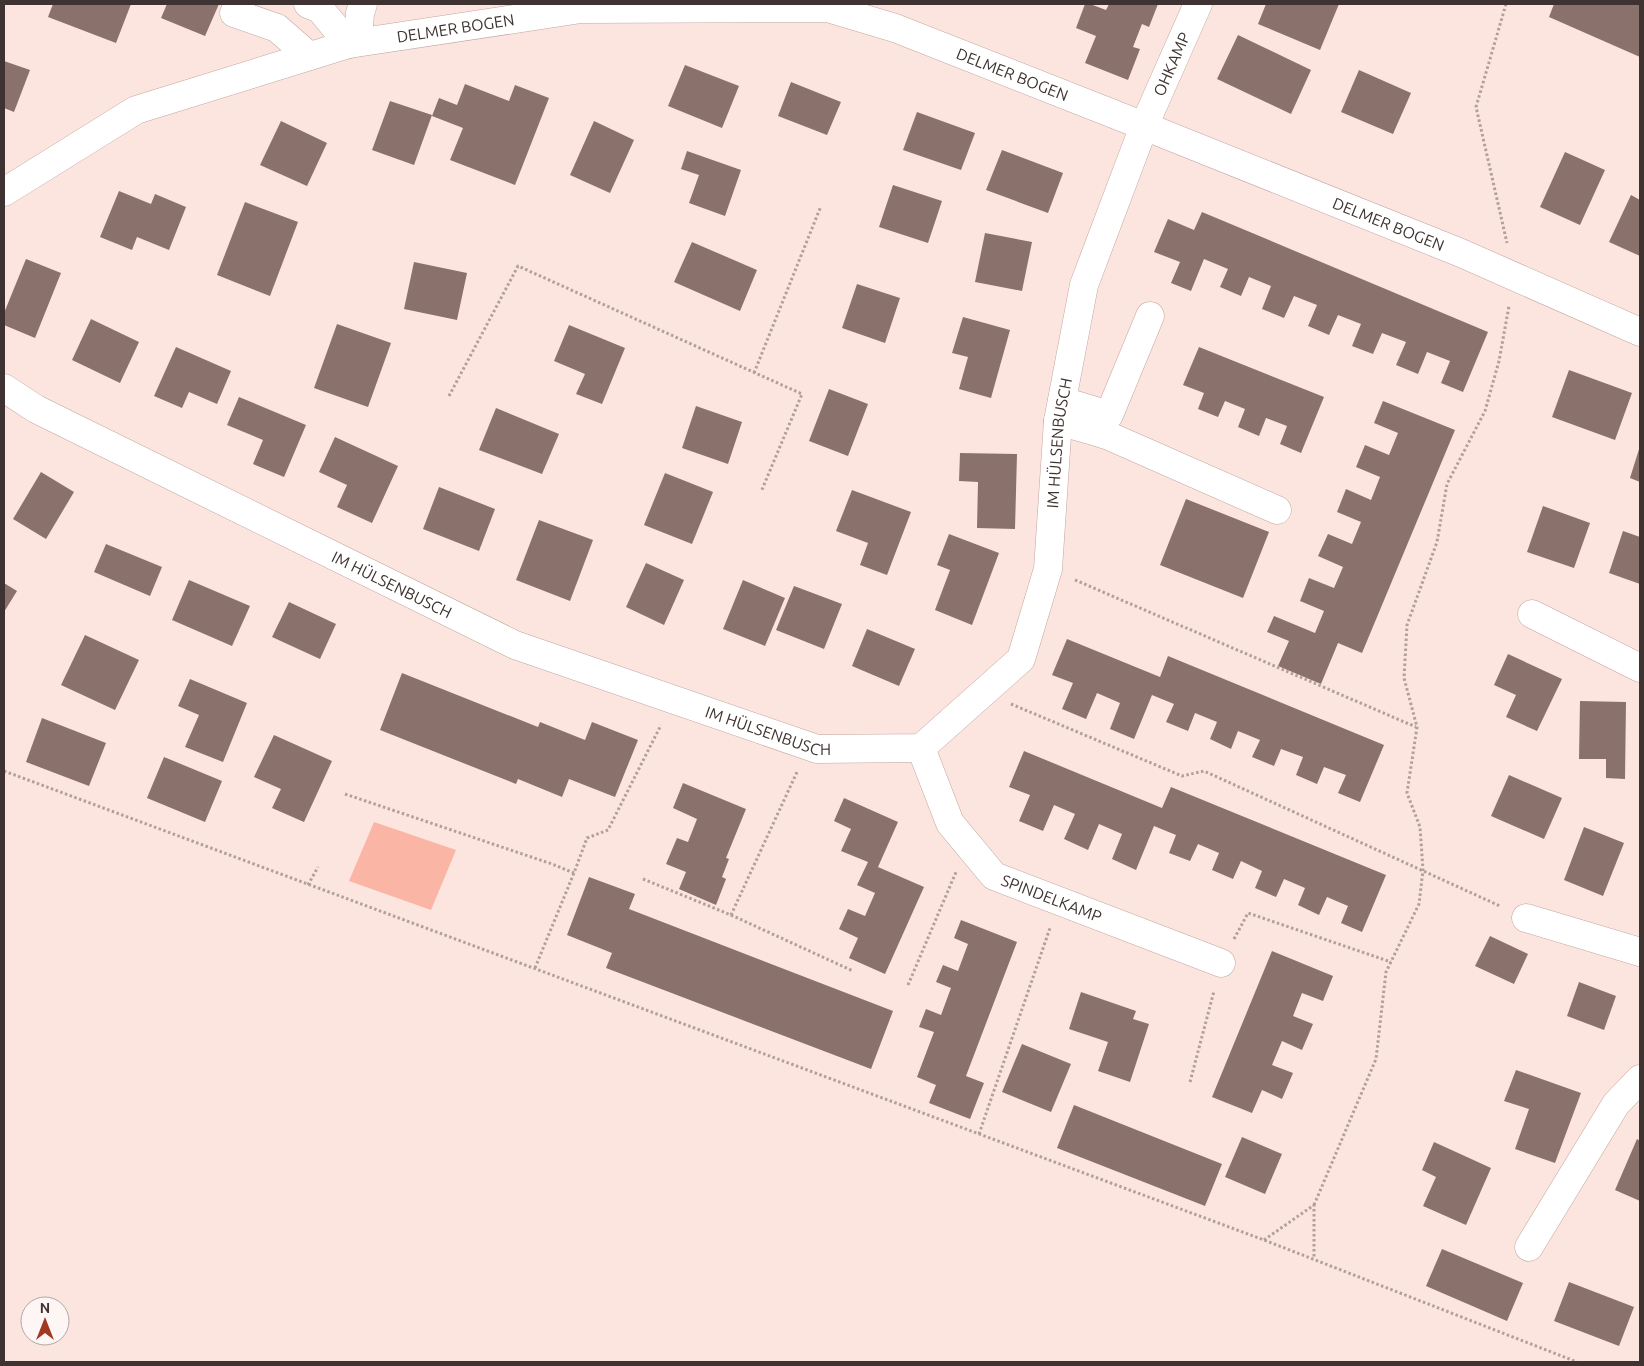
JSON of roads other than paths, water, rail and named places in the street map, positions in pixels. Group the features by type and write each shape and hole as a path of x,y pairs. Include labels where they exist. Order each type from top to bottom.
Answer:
{"street":[{"path":"308,4 320,9 354,43"},
{"path":"354,43 363,4"},
{"name":"OHKAMP","path":"1144,126 1198,4"},
{"name":"DELMER BOGEN","path":"4,192 136,110 354,43 581,6 828,8 895,28 1144,126 1461,254 1640,332"},
{"path":"234,13 277,28 310,56"},
{"name":"IM HÜLSENBUSCH","path":"4,388 36,409 515,645 817,749 921,748 1021,659 1048,568 1060,411 1084,285 1144,126"},
{"path":"1060,411 1109,415 1150,316"},
{"path":"1060,411 1090,430 1109,436 1277,510"},
{"path":"1532,614 1640,668"},
{"name":"SPINDELKAMP","path":"921,748 950,823 994,876 1221,963"},
{"path":"1526,918 1640,952"},
{"path":"1529,1247 1616,1104 1640,1079"}]}
